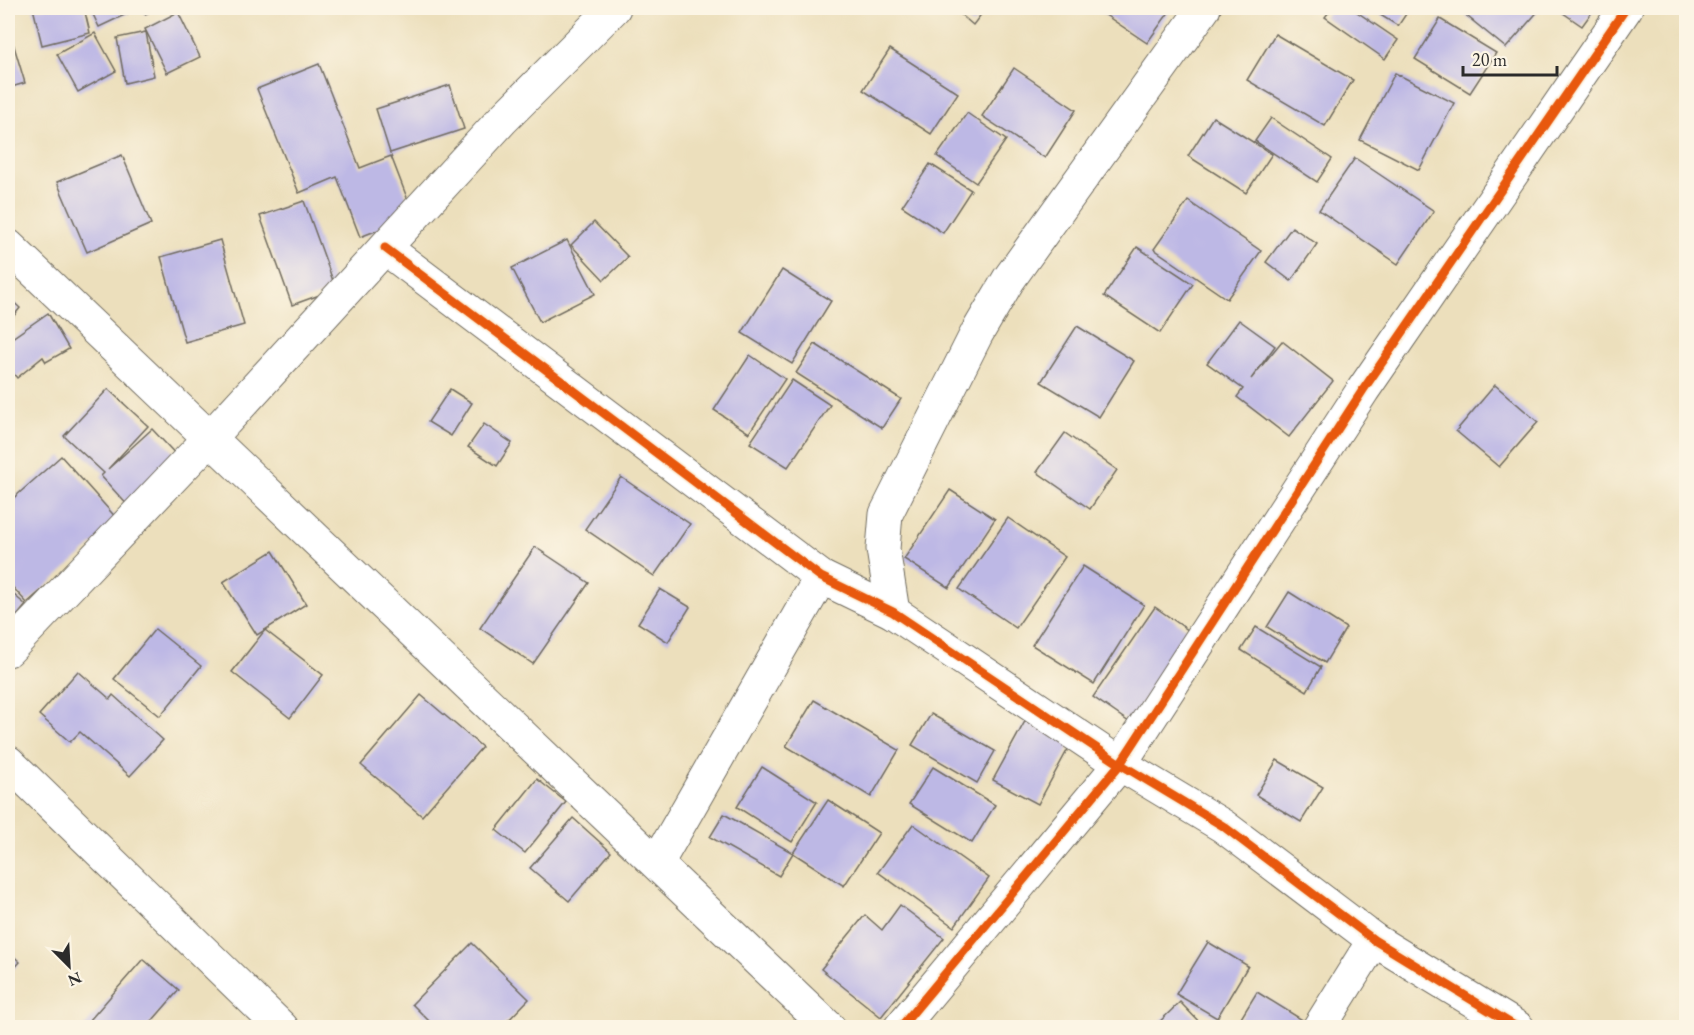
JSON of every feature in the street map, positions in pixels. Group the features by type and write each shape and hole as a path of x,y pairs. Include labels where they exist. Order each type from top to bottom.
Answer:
{"street":[{"path":"8,650 209,440 502,120 614,8"},
{"path":"893,612 883,549 886,513 977,333 1009,279 1204,8"},
{"path":"900,1028 1120,764 1363,390 1626,8"},
{"path":"8,246 209,440 829,1028"},
{"path":"385,248 821,577 893,612 1120,764 1223,826 1374,940 1518,1028"},
{"path":"657,863 821,577"},
{"path":"8,762 282,1028"},
{"path":"1319,1028 1374,940"}],"building":[{"path":"33,8 84,8 90,33 42,45"},
{"path":"90,8 133,8 135,10 99,27"},
{"path":"142,8 159,8 145,14"},
{"path":"196,8 216,8 199,14"},
{"path":"942,8 956,8 952,14"},
{"path":"962,8 986,8 973,25 958,12"},
{"path":"1095,8 1172,8 1147,43"},
{"path":"1332,8 1351,8 1398,40 1385,59 1325,17"},
{"path":"1369,8 1410,8 1398,26"},
{"path":"1457,8 1541,8 1506,48"},
{"path":"1556,8 1595,8 1582,26"},
{"path":"178,12 200,57 167,73 145,29"},
{"path":"1440,19 1496,53 1470,93 1415,59"},
{"path":"8,26 25,83 8,88"},
{"path":"146,32 154,76 125,83 117,38"},
{"path":"95,33 116,71 78,92 57,54"},
{"path":"1275,34 1353,80 1325,126 1247,80"},
{"path":"890,49 958,93 931,134 863,90"},
{"path":"319,64 360,168 391,156 414,216 360,237 337,177 299,193 257,89"},
{"path":"1014,68 1076,110 1045,158 982,116"},
{"path":"1395,73 1454,103 1419,170 1360,140"},
{"path":"450,85 464,129 390,153 376,109"},
{"path":"967,113 1006,140 976,183 937,156"},
{"path":"1213,117 1272,154 1246,193 1188,156"},
{"path":"1271,118 1332,159 1317,182 1255,141"},
{"path":"122,155 151,224 87,252 57,182"},
{"path":"1355,158 1434,211 1398,264 1319,210"},
{"path":"930,164 971,190 943,233 902,206"},
{"path":"304,201 336,289 292,305 260,216"},
{"path":"1188,201 1261,251 1227,299 1154,249"},
{"path":"594,222 628,257 604,280 571,245"},
{"path":"1292,227 1317,244 1291,281 1266,262"},
{"path":"220,240 244,325 185,342 161,257"},
{"path":"567,240 595,294 540,322 512,268"},
{"path":"1137,247 1193,284 1160,333 1104,296"},
{"path":"782,270 831,301 792,364 742,333"},
{"path":"8,297 20,308 8,323"},
{"path":"48,313 69,349 46,362 43,357 17,378 8,367 8,341"},
{"path":"1239,320 1275,346 1251,379 1282,341 1333,381 1289,437 1237,397 1243,389 1207,363"},
{"path":"1077,326 1134,361 1099,417 1041,382"},
{"path":"815,344 901,399 882,428 796,373"},
{"path":"750,355 785,379 749,433 714,410"},
{"path":"792,380 830,405 788,467 750,443"},
{"path":"1495,385 1538,422 1499,467 1456,431"},
{"path":"108,389 148,426 108,469 152,429 182,461 131,509 101,476 104,473 64,436"},
{"path":"450,389 472,403 451,436 428,422"},
{"path":"484,424 512,443 497,466 468,447"},
{"path":"1065,433 1117,470 1090,509 1037,472"},
{"path":"61,456 119,521 27,603 8,582 8,503"},
{"path":"621,477 690,524 654,576 585,529"},
{"path":"950,490 995,519 949,588 904,559"},
{"path":"1008,518 1065,557 1016,628 959,589"},
{"path":"535,547 589,583 533,664 480,628"},
{"path":"273,551 306,604 257,635 223,582"},
{"path":"1083,566 1144,605 1094,684 1032,645"},
{"path":"660,589 690,607 668,642 638,623"},
{"path":"8,590 26,605 8,627"},
{"path":"1289,592 1346,628 1325,663 1267,627"},
{"path":"1155,607 1192,633 1129,722 1093,697"},
{"path":"1256,627 1321,667 1307,691 1241,650"},
{"path":"155,629 201,666 160,716 114,679"},
{"path":"265,630 323,675 290,718 232,672"},
{"path":"78,671 110,699 113,695 163,740 130,776 80,732 70,742 39,715"},
{"path":"421,695 482,747 422,816 361,765"},
{"path":"814,700 899,750 871,797 786,746"},
{"path":"931,714 995,751 977,783 912,745"},
{"path":"1029,714 1074,738 1038,804 993,780"},
{"path":"1277,760 1323,787 1301,822 1256,795"},
{"path":"762,767 817,802 792,842 737,807"},
{"path":"933,767 995,805 972,843 909,804"},
{"path":"537,779 566,802 525,853 496,830"},
{"path":"828,800 879,833 844,886 793,853"},
{"path":"724,814 793,853 779,876 710,837"},
{"path":"573,818 611,852 569,901 530,868"},
{"path":"913,824 989,878 954,927 878,872"},
{"path":"900,905 944,938 881,1017 821,969 865,915 882,930"},
{"path":"1208,942 1248,966 1217,1018 1176,994"},
{"path":"472,943 529,999 501,1028 436,1028 412,1004"},
{"path":"8,951 20,962 8,975"},
{"path":"143,959 179,990 146,1028 83,1028"},
{"path":"1257,992 1304,1021 1300,1028 1235,1028"},
{"path":"1180,1002 1205,1028 1153,1028"}],"cycle path":[{"path":"900,1028 1120,764 1363,390 1626,8"},
{"path":"385,248 821,577 893,612 1120,764 1223,826 1374,940 1518,1028"}]}
